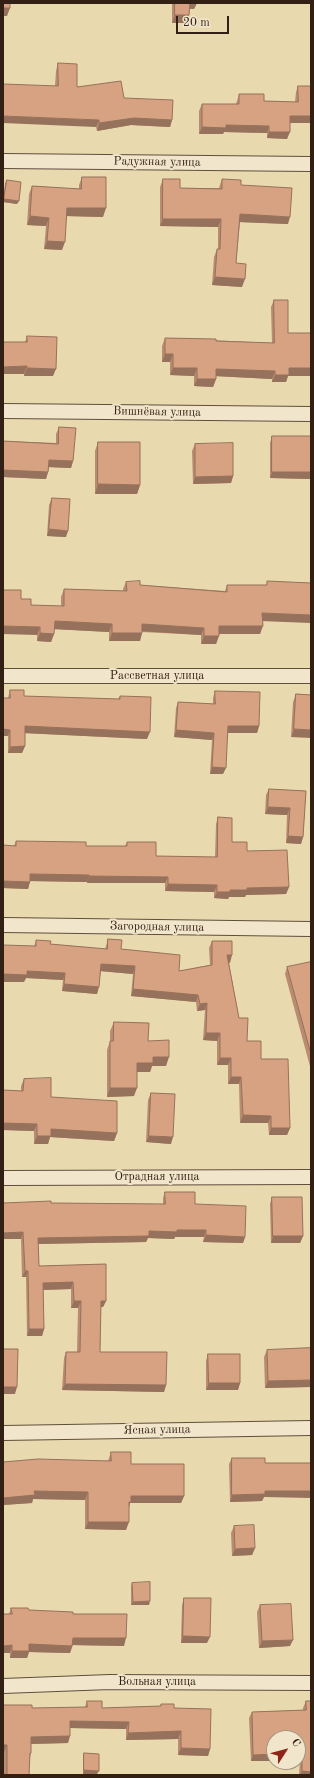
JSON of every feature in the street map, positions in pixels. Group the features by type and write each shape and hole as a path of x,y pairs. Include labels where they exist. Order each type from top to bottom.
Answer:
{"street":[{"name":"Радужная улица","path":"3,160 311,164"},
{"name":"Вишнёвая улица","path":"3,410 311,414"},
{"name":"Рассветная улица","path":"3,676 311,676"},
{"name":"Загородная улица","path":"3,925 311,929"},
{"name":"Отрадная улица","path":"3,1178 311,1177"},
{"name":"Ясная улица","path":"3,1433 311,1428"},
{"name":"Вольная улица","path":"3,1686 110,1682 311,1683"}],"building":[{"path":"3,3 10,3 10,8 3,8"},
{"path":"175,3 190,3 189,15 175,15"},
{"path":"58,63 77,64 77,87 121,81 124,98 173,100 172,120 134,118 99,123 99,120 3,116 3,84 58,86"},
{"path":"298,86 311,86 311,116 290,116 290,132 269,132 269,126 226,125 226,128 202,127 202,104 239,104 239,94 264,94 264,101 298,102"},
{"path":"82,177 106,177 106,208 67,208 65,242 47,241 49,218 30,216 32,186 81,189"},
{"path":"163,179 180,179 180,188 222,189 222,179 241,180 241,185 292,188 290,217 240,214 236,263 246,264 245,279 215,277 217,249 220,249 221,219 163,219"},
{"path":"7,180 21,182 19,201 4,199"},
{"path":"274,300 288,300 288,333 311,333 311,368 289,368 289,375 275,375 275,371 216,369 216,379 197,379 197,368 173,368 173,354 165,354 165,338 216,339 216,341 274,343"},
{"path":"27,336 57,337 56,369 27,368 27,366 3,367 3,342 27,342"},
{"path":"59,427 76,428 73,461 49,460 48,472 3,470 3,441 58,444"},
{"path":"272,436 311,436 311,472 272,472"},
{"path":"98,442 140,442 140,485 98,484"},
{"path":"233,443 233,476 195,477 195,444"},
{"path":"52,498 70,499 68,531 49,529"},
{"path":"140,581 140,585 227,592 227,585 267,585 267,581 311,583 311,615 262,613 263,626 219,626 219,636 204,636 204,628 142,624 142,633 112,633 112,624 55,621 54,634 40,633 40,627 3,626 3,590 21,590 21,599 31,599 31,605 64,606 64,589 127,591 126,582"},
{"path":"10,690 24,690 24,696 120,699 120,696 151,697 150,732 25,726 25,746 10,747 10,730 3,729 3,698 10,698"},
{"path":"215,691 260,692 259,726 228,726 226,768 212,767 214,733 176,730 178,702 215,704"},
{"path":"296,694 311,695 311,730 294,729"},
{"path":"269,789 306,791 303,837 288,836 290,808 268,807"},
{"path":"218,817 232,818 232,842 247,842 247,851 287,850 289,887 247,888 247,890 217,892 217,885 168,884 168,877 89,875 30,874 30,882 3,881 3,845 16,846 16,841 86,842 86,846 127,846 127,842 156,842 156,856 217,857"},
{"path":"108,939 122,940 121,949 180,955 179,971 212,965 212,941 232,941 232,955 227,955 239,1018 248,1018 247,1041 261,1041 261,1059 288,1059 290,1128 271,1128 271,1116 243,1115 241,1077 231,1077 231,1058 220,1058 220,1033 206,1033 207,1003 200,1004 198,995 133,989 135,966 101,964 99,987 64,984 65,973 27,971 27,975 3,974 3,945 36,946 36,940 51,941 50,944 107,949"},
{"path":"311,962 311,1054 287,967"},
{"path":"114,1022 149,1023 148,1041 169,1040 169,1057 153,1057 153,1063 137,1063 137,1088 110,1088 110,1041 113,1041"},
{"path":"51,1078 51,1097 117,1101 117,1133 51,1129 51,1136 37,1136 37,1124 3,1123 3,1090 23,1091 24,1079"},
{"path":"151,1093 175,1094 173,1137 149,1136"},
{"path":"165,1192 195,1192 195,1204 246,1206 245,1237 206,1235 206,1230 177,1230 177,1232 149,1231 149,1236 38,1238 39,1266 106,1264 106,1301 101,1301 100,1352 167,1352 166,1385 65,1384 66,1352 80,1352 81,1301 74,1301 73,1282 43,1283 44,1329 29,1329 28,1271 25,1271 23,1232 3,1233 3,1203 51,1201 51,1203 165,1204"},
{"path":"272,1197 302,1197 303,1236 273,1236"},
{"path":"311,1348 311,1380 268,1381 267,1350"},
{"path":"3,1349 18,1349 17,1387 3,1387"},
{"path":"208,1354 240,1354 240,1383 209,1383"},
{"path":"111,1452 131,1452 131,1464 184,1464 184,1496 131,1496 131,1502 129,1502 129,1522 88,1522 88,1492 34,1491 35,1495 3,1498 3,1462 38,1459 111,1461"},
{"path":"232,1458 265,1458 265,1463 311,1463 311,1491 265,1491 265,1494 232,1495"},
{"path":"254,1525 255,1548 235,1549 234,1526"},
{"path":"150,1582 150,1601 133,1602 132,1583"},
{"path":"184,1598 211,1598 210,1637 183,1636"},
{"path":"291,1604 293,1640 262,1641 260,1605"},
{"path":"11,1608 73,1612 73,1614 127,1614 126,1638 73,1638 72,1646 29,1644 29,1651 12,1651 12,1645 3,1646 3,1614 12,1614"},
{"path":"87,1701 102,1701 102,1708 161,1706 161,1704 174,1704 174,1708 211,1709 210,1749 181,1748 181,1731 128,1733 129,1722 70,1721 70,1736 31,1737 29,1775 7,1775 7,1745 3,1745 3,1705 32,1705 32,1708 87,1707"},
{"path":"306,1701 311,1701 311,1772 302,1771 306,1770 306,1730 266,1730 266,1754 253,1755 252,1712 306,1710"},
{"path":"84,1753 99,1754 99,1771 84,1770"}]}
